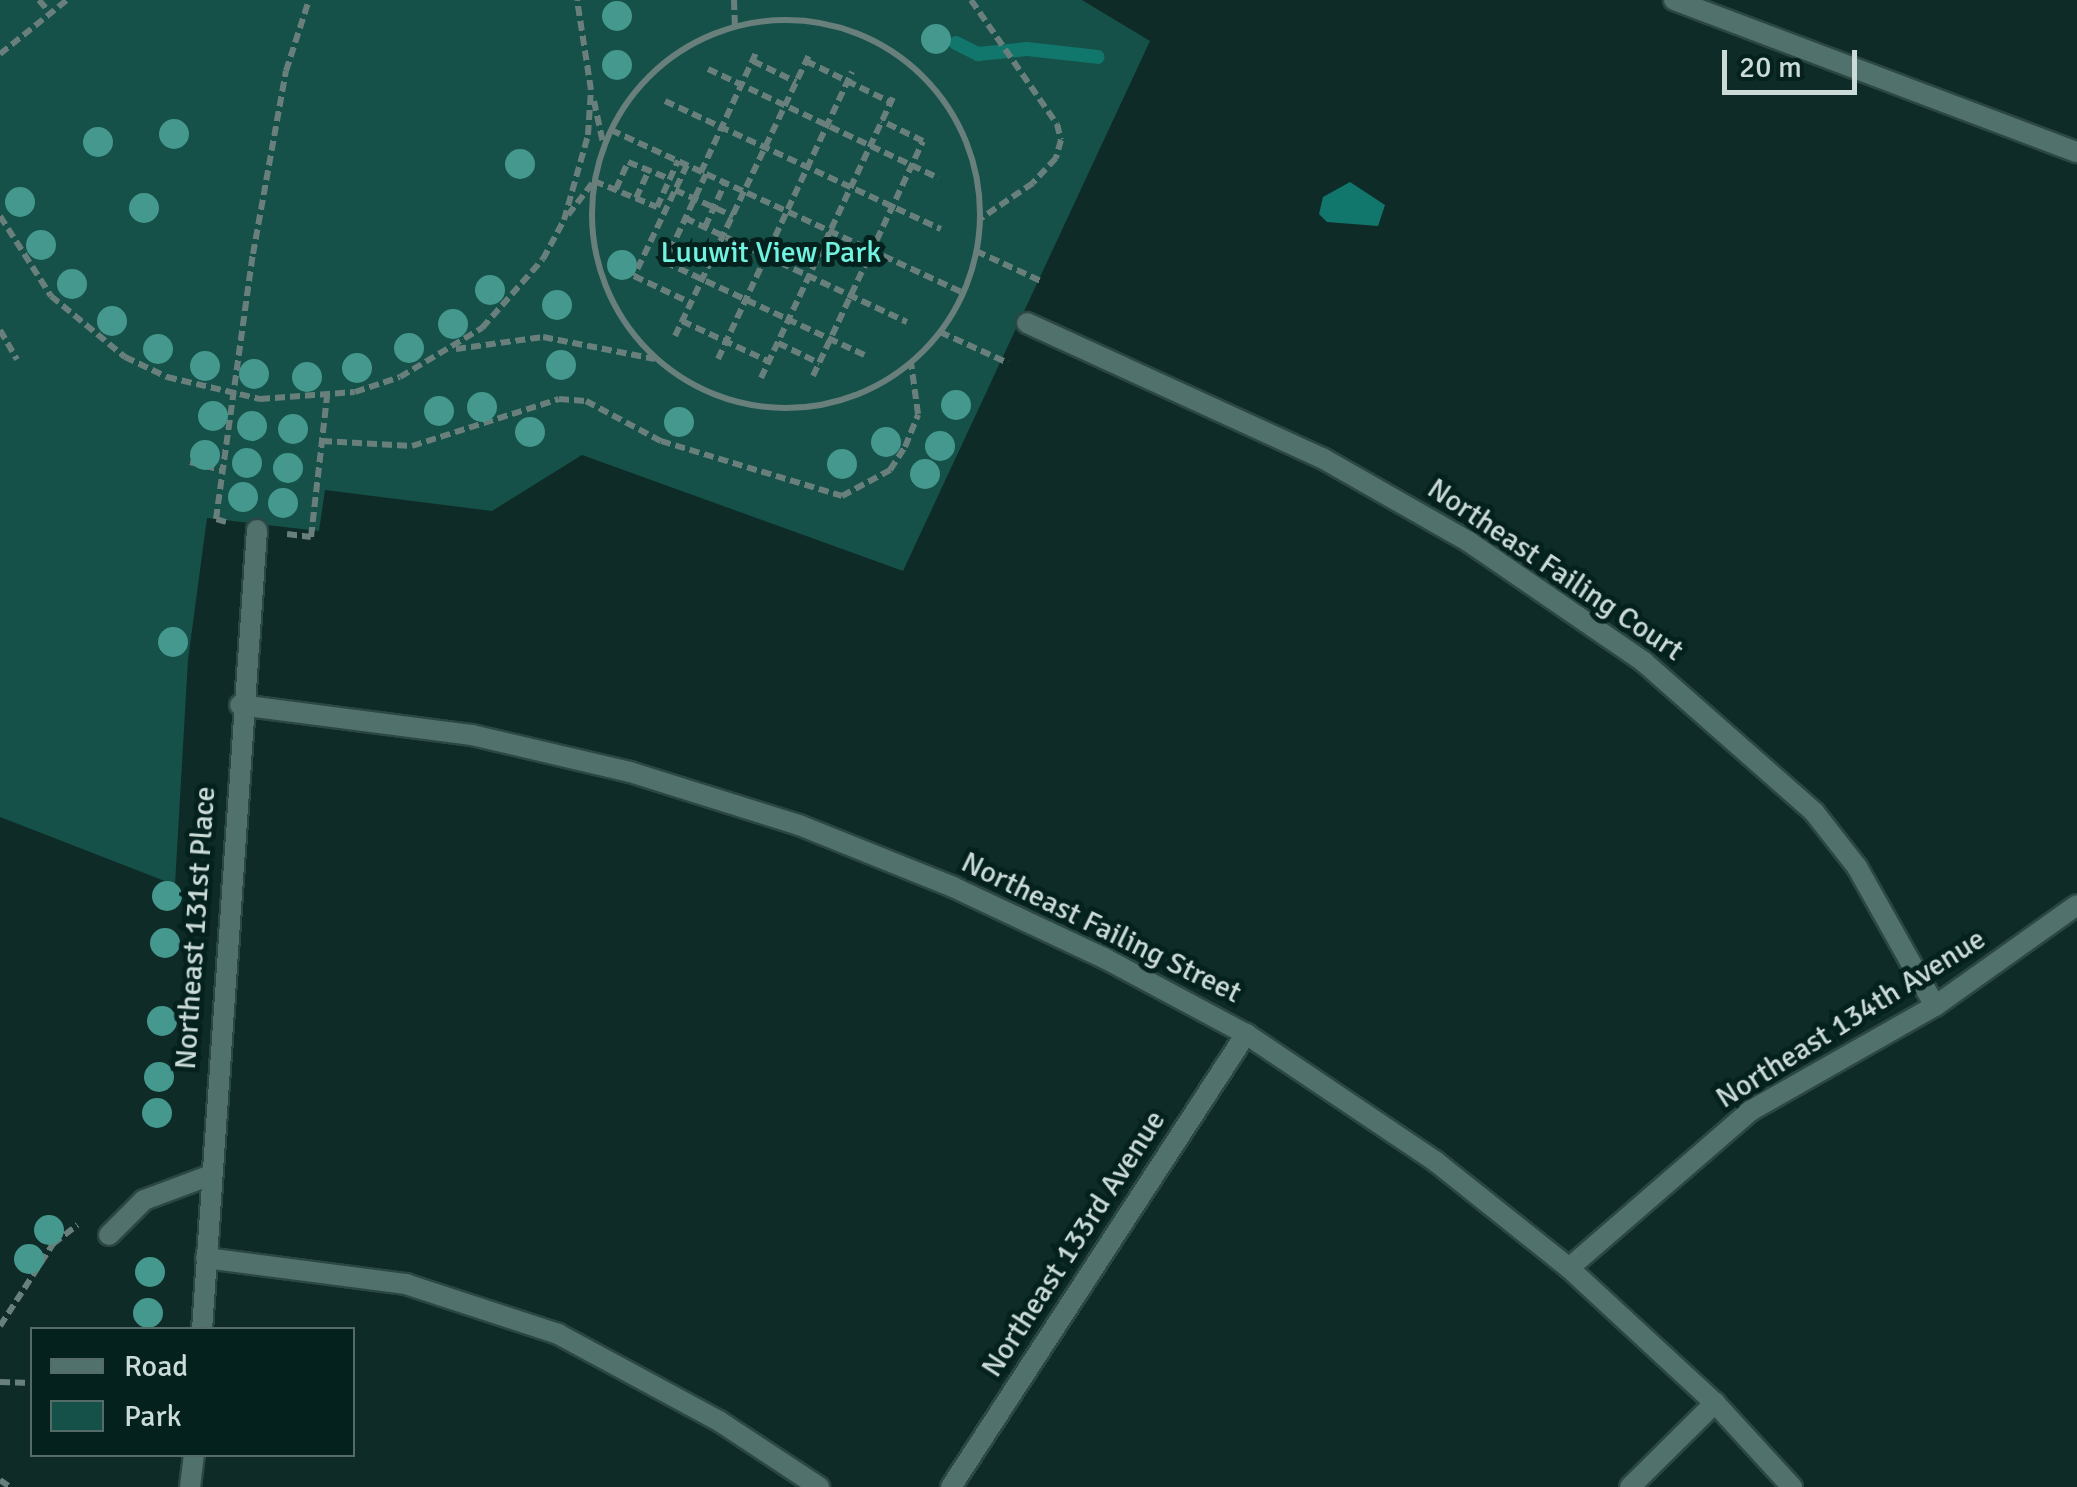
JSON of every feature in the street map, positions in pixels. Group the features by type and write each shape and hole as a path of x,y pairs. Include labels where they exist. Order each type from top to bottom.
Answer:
{"street":[{"path":"1676,0 2077,152"},
{"name":"Northeast Failing Court","path":"1027,323 1322,458 1468,542 1644,662 1814,812 1857,867 1935,1006"},
{"name":"Northeast 131st Place","path":"202,1327 240,705 257,530"},
{"name":"Northeast Failing Street","path":"240,705 472,735 630,772 799,826 953,887 1246,1034 1436,1161 1569,1268 1714,1403 1792,1487"},
{"name":"Northeast 134th Avenue","path":"1569,1268 1750,1111 1935,1006 2077,906"},
{"name":"Northeast 133rd Avenue","path":"951,1487 1246,1034"},
{"path":"109,1235 144,1200 211,1175"},
{"path":"206,1258 406,1284 558,1334 719,1421 819,1487"},
{"path":"1630,1487 1714,1403"},
{"path":"190,1487 194,1457"}],"path":[{"path":"38,0 50,13"},
{"path":"0,54 67,0"},
{"path":"310,0 286,71 216,520 257,530 311,536 327,396"},
{"path":"577,0 604,146"},
{"path":"734,0 735,26"},
{"path":"970,0 1008,62 1057,124 1061,140 1056,158 1033,183 980,219"},
{"path":"794,20 829,24 892,51 920,72 960,128 974,162 980,219 964,293 940,332 911,363 850,397 778,408 707,391 662,362 624,321 607,288 596,253 594,181 611,130 665,61 735,26 794,20"},
{"path":"796,82 755,57 665,262 864,355"},
{"path":"675,336 807,58 848,82 892,100 761,378"},
{"path":"708,69 939,178"},
{"path":"718,359 852,72"},
{"path":"564,220 588,135 591,90"},
{"path":"665,101 942,229"},
{"path":"813,376 924,140 882,121"},
{"path":"611,130 964,293"},
{"path":"594,181 657,207 678,161"},
{"path":"616,190 628,162 670,179"},
{"path":"687,165 634,276 691,303"},
{"path":"636,198 649,170"},
{"path":"0,216 51,296 85,329 167,377 234,395 327,396 400,377 450,350 516,294 594,181"},
{"path":"705,227 725,183"},
{"path":"676,190 733,216"},
{"path":"685,218 908,322"},
{"path":"976,251 1041,281"},
{"path":"682,321 770,362"},
{"path":"0,330 18,359"},
{"path":"940,332 1008,363"},
{"path":"450,350 543,337 610,346 662,362"},
{"path":"778,343 819,364"},
{"path":"322,441 412,446 559,399 586,402 661,441 842,496 890,470 905,447 918,414 911,363"},
{"path":"190,462 222,470"},
{"path":"0,1382 30,1383"},
{"path":"0,1480 10,1487"}],"green space":[{"name":"Luuwit View Park","path":"0,0 1082,0 1150,41 903,571 582,455 492,511 325,490 319,531 207,518 188,660 175,885 0,817"}],"shaded area":[{"path":"1350,182 1385,205 1378,226 1327,222 1319,214 1323,197"}],"waterway":[{"path":"956,43 978,54 1027,49 1098,57"}]}
